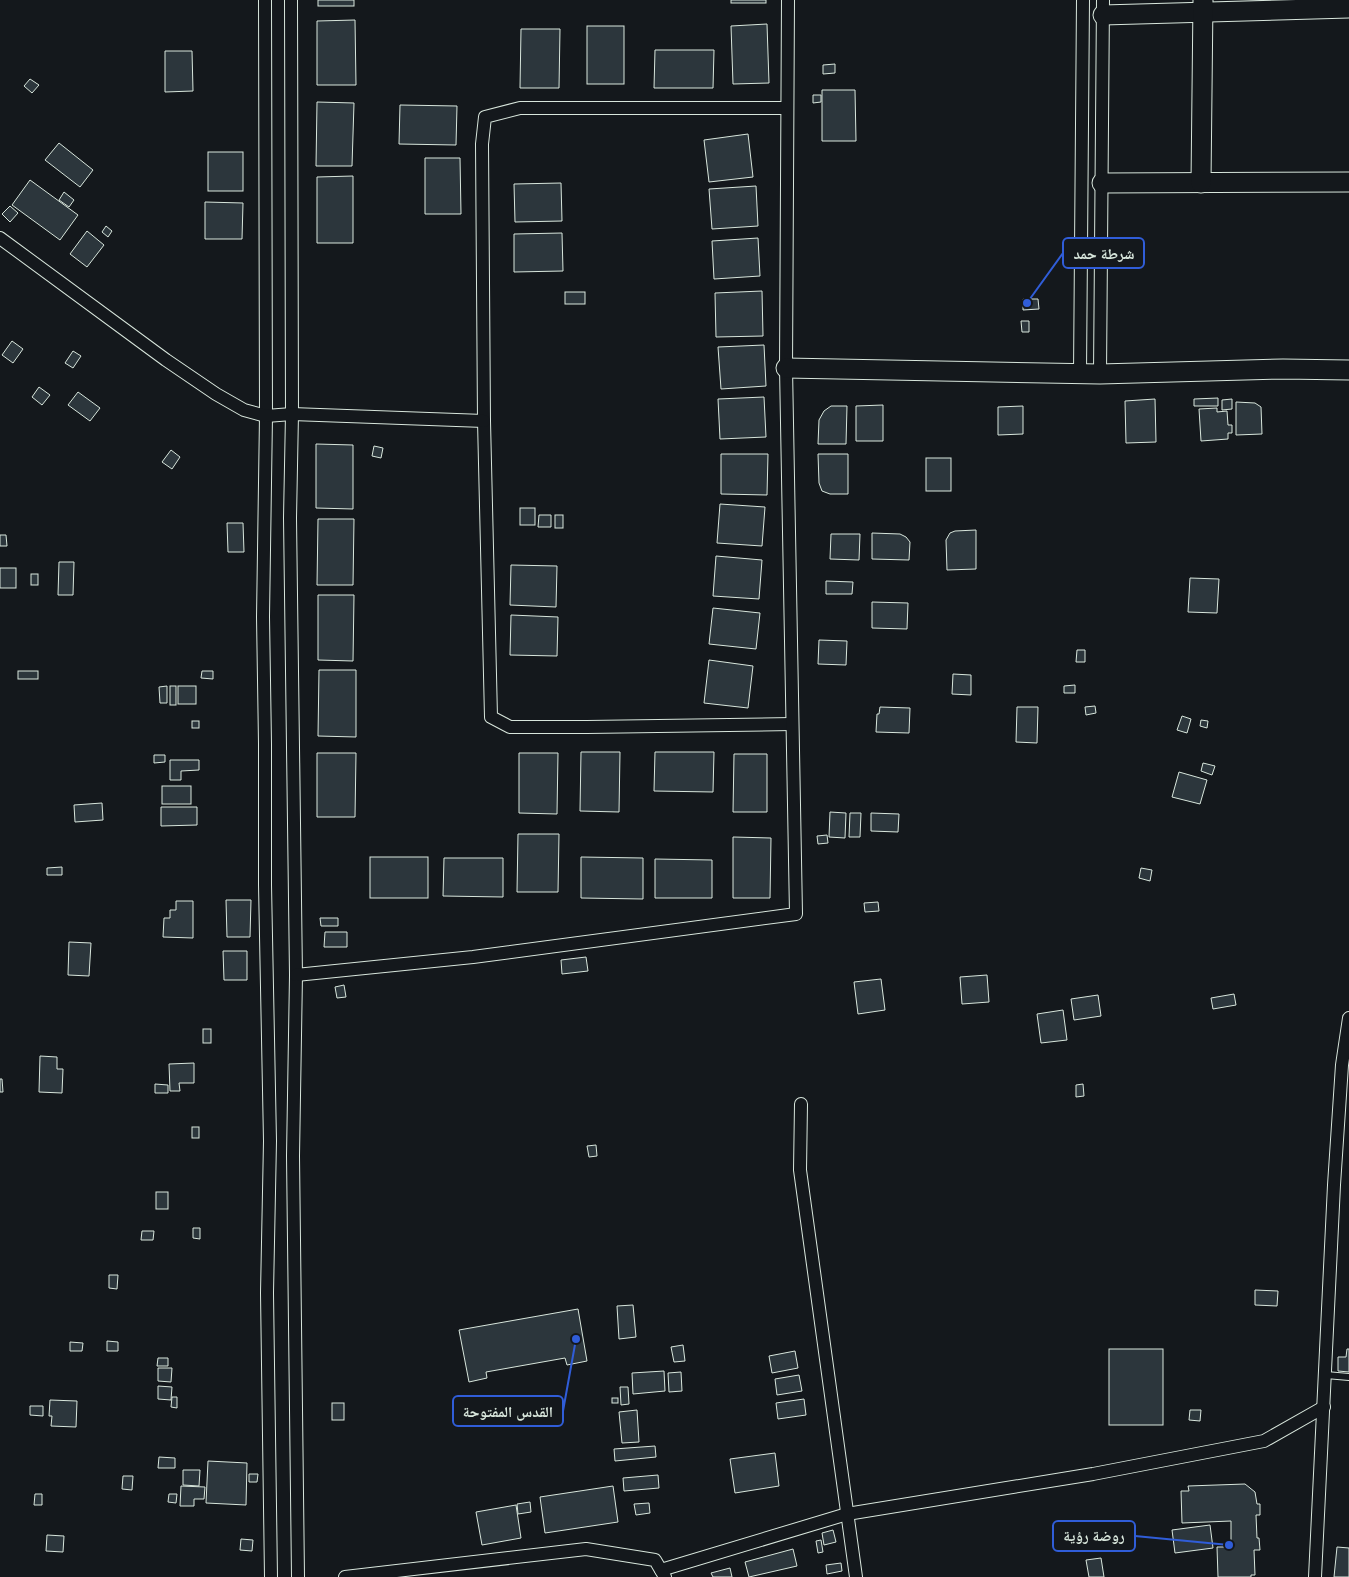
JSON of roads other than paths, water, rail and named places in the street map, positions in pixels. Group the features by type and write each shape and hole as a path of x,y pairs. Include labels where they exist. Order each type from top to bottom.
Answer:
{"street":[{"path":"265,0 266,416 263,617 265,885 270,1141 267,1293 271,1577"},
{"path":"291,0 292,414 290,518 296,975 293,1156 298,1577"},
{"path":"296,975 473,957 796,914 786,368 788,0"},
{"path":"1080,373 1083,0"},
{"path":"1100,374 1103,8 1203,6 1349,8"},
{"path":"1201,183 1203,6"},
{"path":"787,108 520,108 485,118 482,144 484,421 491,717 510,727 587,728 792,724"},
{"path":"1102,184 1349,182"},
{"path":"0,238 166,360 244,410 266,416 292,414 484,421"},
{"path":"786,368 1100,374 1283,369 1349,370"},
{"path":"1315,1577 1334,1194 1342,1065 1349,1018"},
{"path":"801,1104 800,1170 856,1577"},
{"path":"345,1577 586,1549 655,1560 663,1573 847,1514 1093,1474 1264,1441 1324,1407"}],"lane":[{"path":"1326,1375 1349,1376"}],"place":[{"name":"شرطة حمد","path":"1027,303"},
{"name":"القدس المفتوحة","path":"576,1339"},
{"name":"روضة رؤية","path":"1229,1545"}]}
